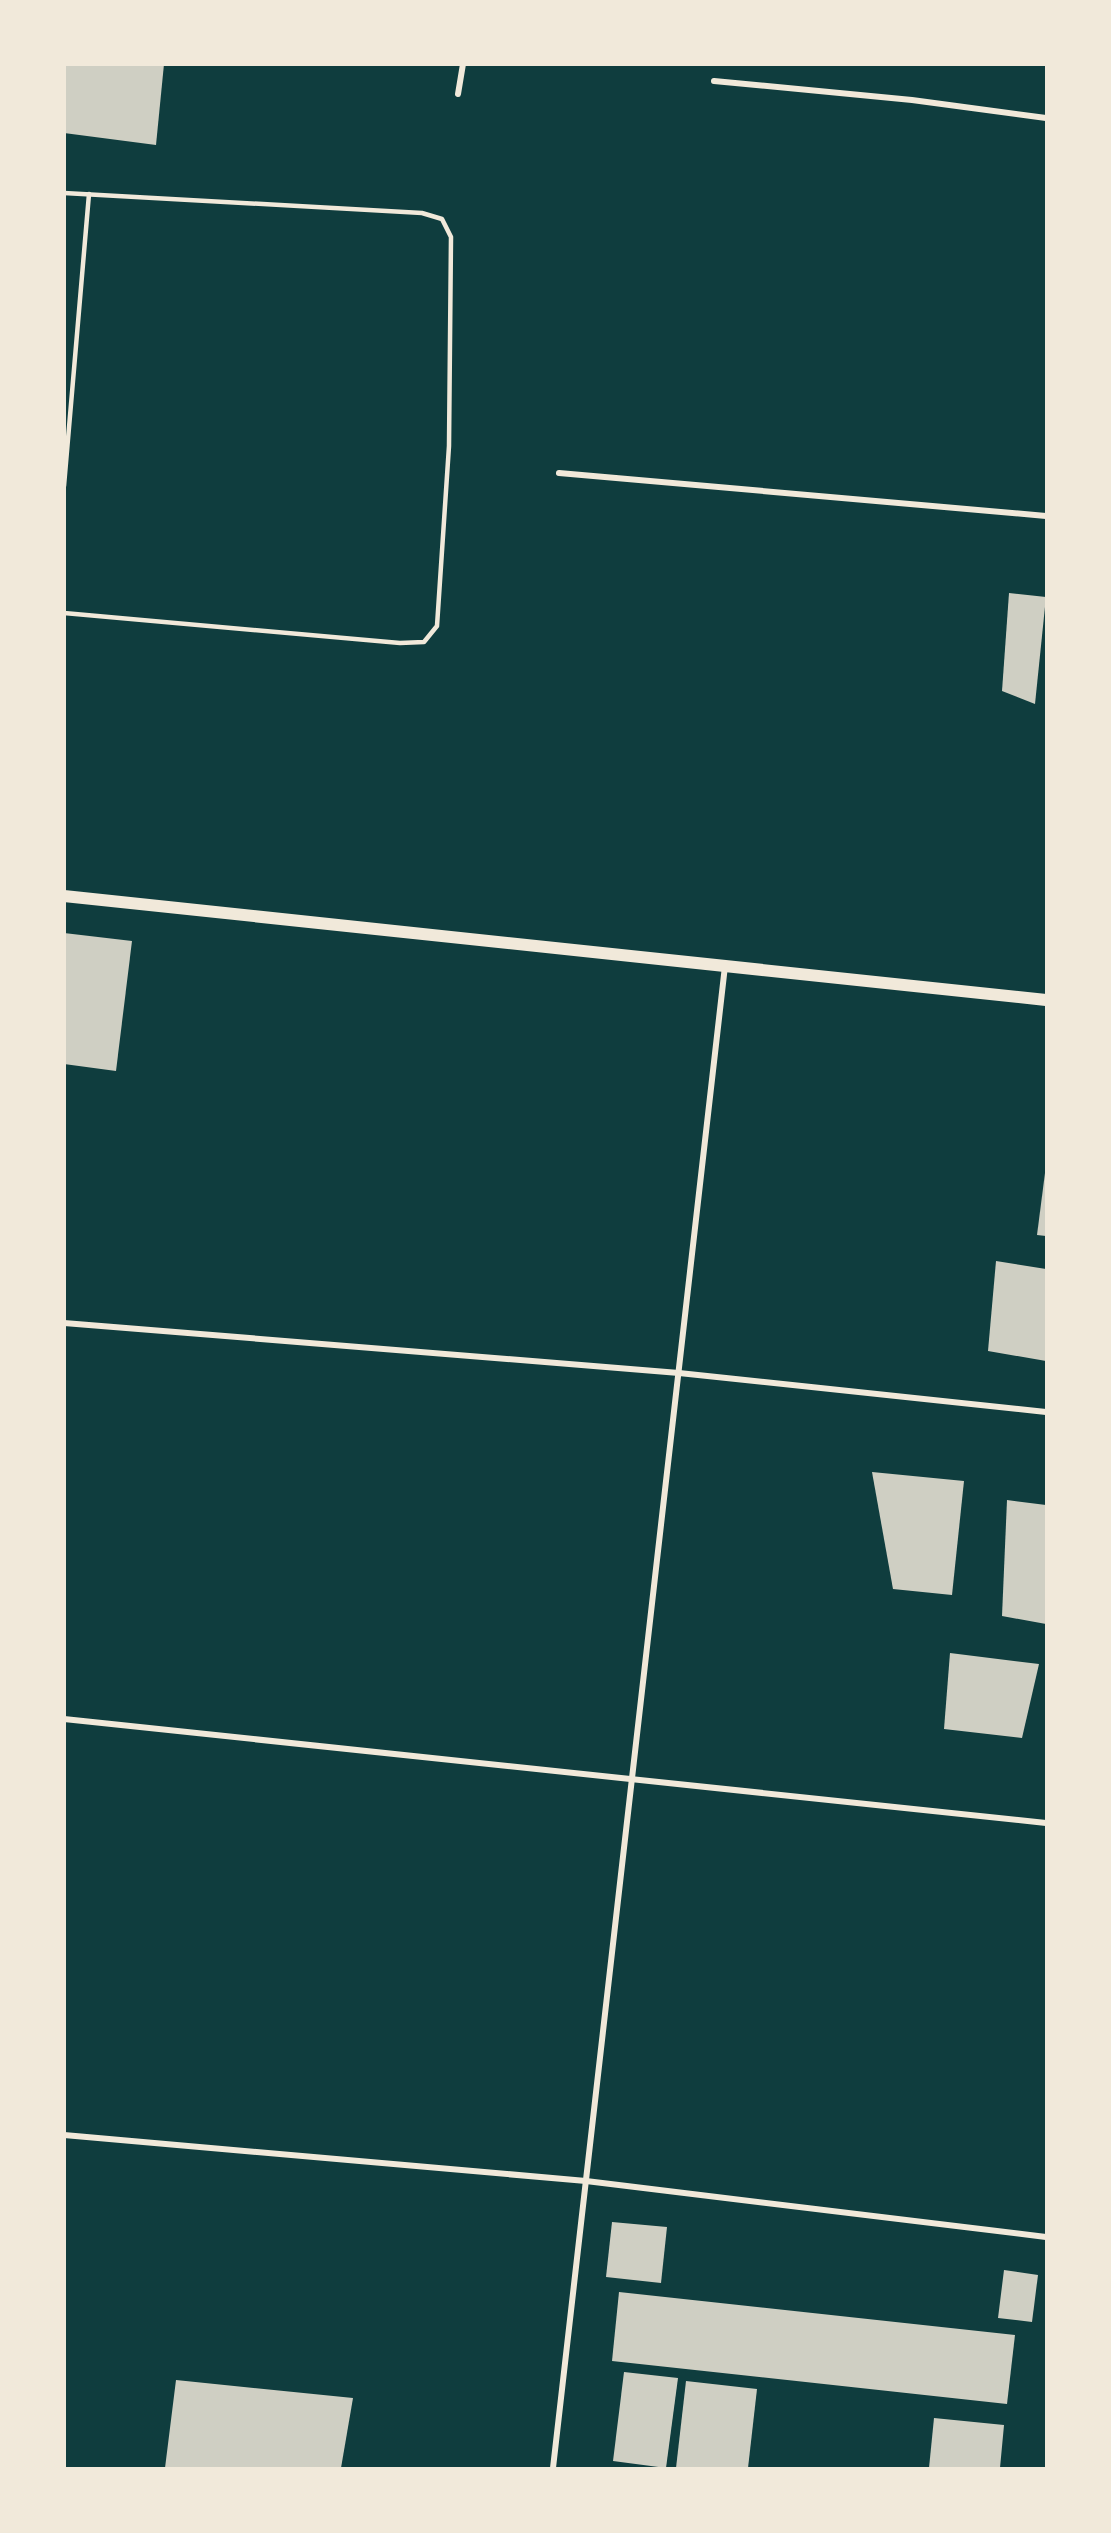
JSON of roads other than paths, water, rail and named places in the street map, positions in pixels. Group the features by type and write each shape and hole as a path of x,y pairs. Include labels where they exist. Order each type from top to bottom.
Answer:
{"main road":[{"path":"64,896 1047,1000"}],"street":[{"path":"458,94 463,64"},
{"path":"714,81 912,100 1047,118"},
{"path":"559,473 1047,516"},
{"path":"553,2469 725,965"},
{"path":"64,1323 679,1373 1047,1412"},
{"path":"64,1719 1047,1823"},
{"path":"64,2135 586,2181 1047,2237"}],"lane":[{"path":"64,193 422,213 442,219 451,237 449,446 437,626 424,642 400,643 64,613"},
{"path":"64,486 89,195"}]}
